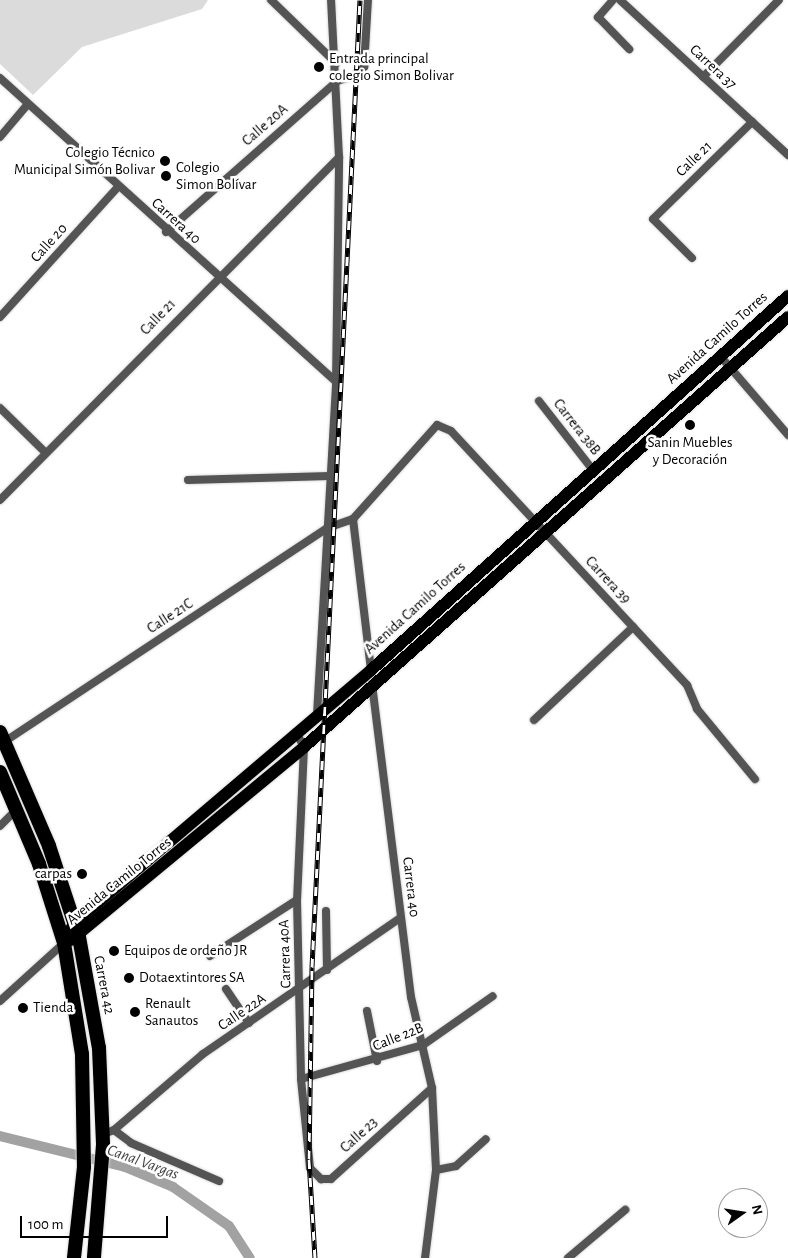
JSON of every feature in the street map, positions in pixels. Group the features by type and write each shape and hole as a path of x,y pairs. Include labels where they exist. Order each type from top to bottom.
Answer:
{"highway":[{"name":"Carrera 42","path":"2,737 49,846 79,937 100,1048 107,1136 94,1258"},
{"path":"0,772 17,809 64,943 82,1054 84,1167 74,1258"}],"main road":[{"name":"Avenida Camilo Torres","path":"64,943 74,923 371,670 788,296"},
{"name":"Avenida Camilo Torres","path":"64,943 79,937 304,748 788,317"}],"street":[{"path":"271,0 336,63"},
{"path":"317,715 336,382 339,157 337,81 331,0"},
{"path":"337,81 357,75 364,67 368,0"},
{"path":"613,0 598,17 629,49"},
{"name":"Carrera 37","path":"620,0 788,155"},
{"path":"703,77 779,0"},
{"name":"Carrera 40","path":"0,78 166,232 336,382"},
{"name":"Calle 20A","path":"166,232 337,81"},
{"path":"0,136 28,104"},
{"name":"Calle 21","path":"692,258 656,224 655,216 752,122"},
{"name":"Calle 21","path":"0,500 216,276 339,157"},
{"name":"Calle 20","path":"0,318 118,187"},
{"path":"721,357 788,435"},
{"name":"Carrera 38B","path":"539,401 593,470"},
{"path":"0,408 46,453"},
{"name":"Carrera 39","path":"353,519 427,434 437,424 445,425 687,685 697,709 755,779"},
{"path":"188,480 330,476"},
{"name":"Carrera 40","path":"353,519 400,918 432,1088 436,1170 425,1258"},
{"name":"Calle 21C","path":"2,737 328,528 353,519"},
{"path":"534,720 633,627"},
{"path":"296,732 304,748"},
{"name":"Carrera 40A","path":"304,748 297,900 301,1079 306,1159"},
{"path":"0,826 17,809"},
{"path":"210,956 297,900"},
{"path":"326,911 327,970"},
{"name":"Calle 22A","path":"107,1136 159,1088 400,918"},
{"path":"0,1001 64,943"},
{"path":"226,989 249,1023"},
{"name":"Calle 22B","path":"301,1079 377,1061 423,1045 493,996"},
{"path":"367,1011 377,1061"},
{"name":"Calle 23","path":"306,1159 321,1179 331,1179 432,1088"},
{"path":"107,1136 131,1142 219,1181"},
{"path":"436,1170 456,1166 486,1139"},
{"path":"568,1258 625,1210"}],"shaded area":[{"path":"0,0 208,0 202,9 82,47 33,95 0,64"}],"waterway":[{"name":"Canal Vargas","path":"0,1136 125,1167 173,1187 229,1226 250,1258"}],"railway":[{"path":"315,1258 309,1159 312,967 360,0"}],"place":[{"name":"Entrada principal colegio Simon Bolivar","path":"319,67"},
{"name":"Colegio Técnico Municipal Simón Bolivar","path":"165,161"},
{"name":"Colegio Simon Bolívar","path":"166,176"},
{"name":"Sanin Muebles y Decoración","path":"690,425"},
{"name":"carpas","path":"82,874"},
{"name":"Equipos de ordeño JR","path":"114,951"},
{"name":"Dotaextintores SA","path":"129,978"},
{"name":"Tienda","path":"23,1008"},
{"name":"Renault Sanautos","path":"135,1012"}]}
